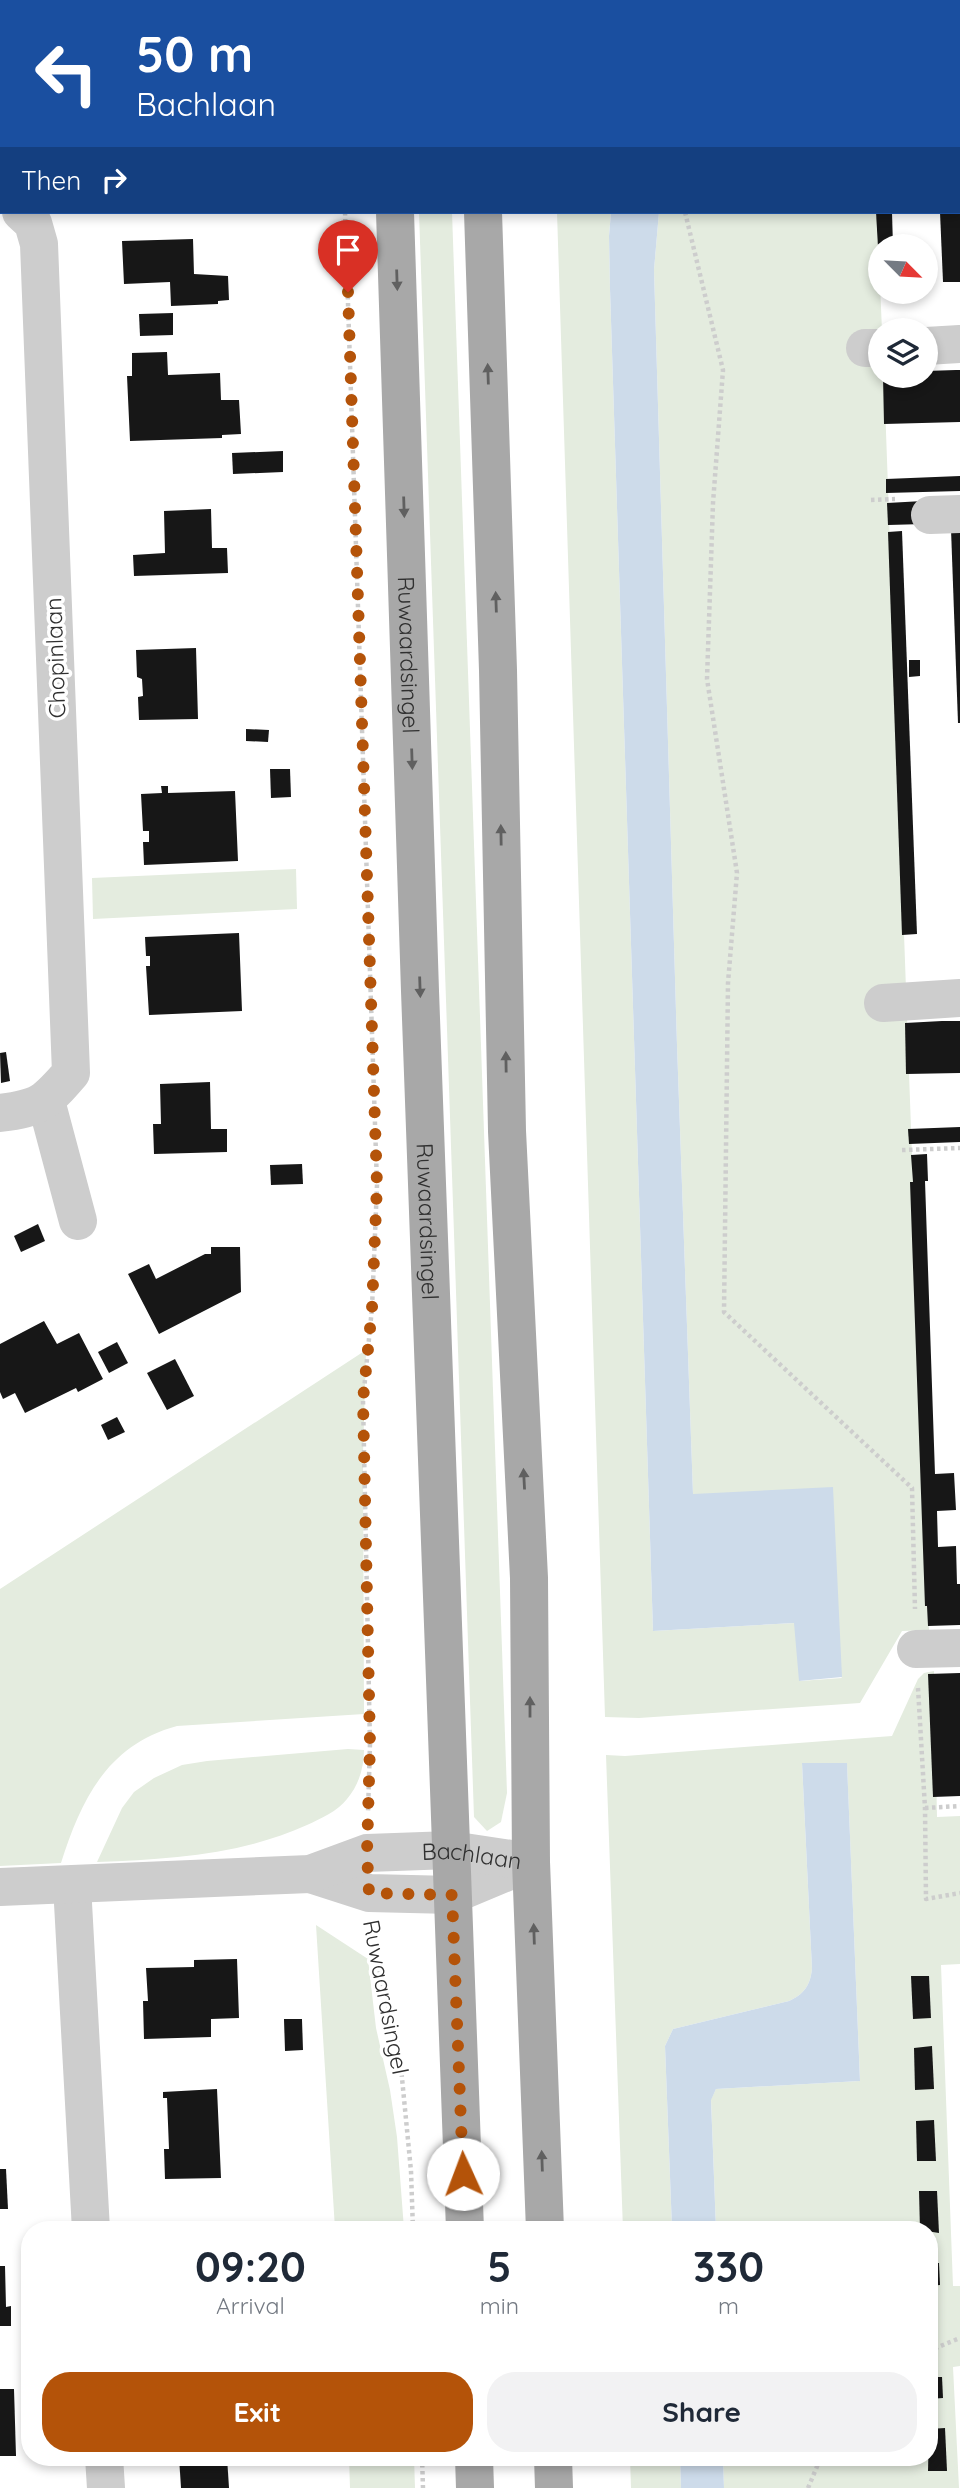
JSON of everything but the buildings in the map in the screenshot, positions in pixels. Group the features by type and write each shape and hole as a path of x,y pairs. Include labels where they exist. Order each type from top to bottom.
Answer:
{"main road":[{"name":"Ruwaardsingel","path":"395,214 465,2221"},
{"path":"483,214 498,656 507,1131 529,1578 531,1862 545,2221"},
{"path":"474,2466 475,2488"},
{"path":"553,2466 554,2488"}],"street":[{"name":"Chopinlaan","path":"24,214 33,223 39,244 71,1073 46,1101"},
{"path":"938,345 960,344"},
{"path":"883,1003 960,998"},
{"path":"0,1113 26,1110 46,1101 78,1221"},
{"path":"916,1649 960,1648"},
{"name":"Bachlaan","path":"0,1886 310,1874 367,1853 451,1850 531,1862"},
{"name":"Bachlaan","path":"310,1874 369,1893 452,1895 531,1862"},
{"path":"72,1885 91,2221"},
{"path":"105,2466 106,2488"}],"path":[{"path":"345,214 377,1185 372,1308 363,1400 370,1744 367,1853"},
{"path":"685,214 723,370 713,503 707,679 737,873 728,983 724,1312 912,1488 926,1899 960,1893"},
{"path":"902,1150 960,1148"},
{"path":"925,1808 960,1806"},
{"name":"Ruwaardsingel","path":"369,1893 372,1944 399,2047 411,2171 413,2221"},
{"path":"938,2347 960,2338"},
{"path":"422,2466 423,2488"},
{"path":"808,2488 817,2466"}],"shaded area":[{"path":"419,214 452,214 507,1793 501,1822 487,1831 474,1817"},
{"path":"557,214 611,214 610,289 653,1631 795,1623 800,1681 842,1678 693,1494 654,270 659,214 877,214 878,234 868,234 868,304 881,304 881,318 868,318 868,388 884,388 929,1630 902,1631 860,1703 639,1718 605,1717"},
{"path":"296,869 297,909 93,919 92,878"},
{"path":"366,1350 363,1455 364,1714 177,1726 153,1735 132,1747 100,1778 78,1818 61,1863 0,1866 0,1589"},
{"path":"934,1671 937,1817 960,1816 960,1964 941,1965 953,2286 960,2286 960,2366 953,2367 959,2488 724,2488 723,2466 938,2466 938,2221 716,2221 711,2099 716,2089 860,2081 847,1764 802,1763 812,1969 810,1980 799,1995 789,2001 673,2029 665,2046 672,2221 623,2221 606,1755 625,1756 892,1736 918,1679 924,1673"},
{"path":"348,1749 364,1750 362,1769 355,1788 339,1807 307,1825 256,1843 204,1854 97,1862 122,1808 134,1792 154,1778 182,1765"},
{"path":"316,1925 368,1959 376,2028 397,2137 403,2221 334,2221"},
{"path":"349,2466 414,2466 415,2488 350,2488"},
{"path":"630,2466 680,2466 681,2488 631,2488"}],"water":[{"path":"611,214 659,214 654,270 693,1494 833,1487 842,1677 799,1681 794,1623 653,1631 609,236"},
{"path":"802,1763 847,1763 860,2081 716,2089 711,2100 716,2221 672,2221 665,2046 673,2029 789,2001 805,1989 812,1969"},
{"path":"680,2466 723,2466 724,2488 681,2488"}],"route":[{"path":"348,292 377,1185 372,1308 363,1400 370,1744 367,1853 369,1893 452,1895 463,2174"}]}
